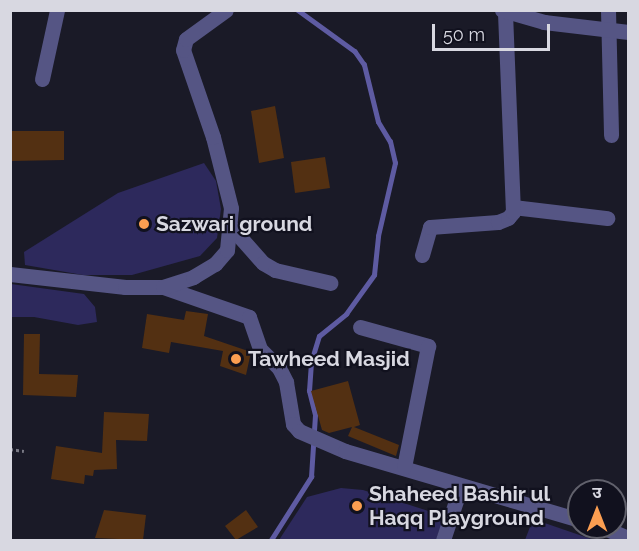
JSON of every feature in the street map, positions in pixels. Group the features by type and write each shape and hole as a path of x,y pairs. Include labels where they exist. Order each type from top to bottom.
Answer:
{"street":[{"path":"42,79 57,10"},
{"path":"10,274 125,286 163,286 193,277 216,264 227,250 231,227 231,208 213,137 183,50 190,34 226,10"},
{"path":"608,10 611,135"},
{"path":"422,255 430,227 498,222 508,218 513,207 503,11 551,17 609,31 628,32"},
{"path":"513,207 607,218"},
{"path":"231,227 263,263 275,270 331,283"},
{"path":"163,286 249,317 260,349 279,368 291,393 293,424 313,438 461,486 567,517"},
{"path":"360,327 428,346 404,467"},
{"path":"443,540 461,486"}],"path":[{"path":"10,449 24,451"}],"shaded area":[{"name":"Sazwari ground","path":"204,163 216,181 221,209 217,238 200,256 132,275 83,275 25,265 24,252 118,193"},
{"path":"11,284 84,294 95,307 97,322 78,325 34,317 11,317"},
{"name":"Shaheed Bashir ul Haqq Playground","path":"341,488 363,490 444,516 436,540 279,540 307,497"},
{"path":"533,519 567,531 567,539 594,540 525,540"}],"building":[{"path":"275,106 284,158 259,163 251,111"},
{"path":"10,131 64,131 64,160 10,161"},
{"path":"325,157 330,188 295,193 291,162"},
{"path":"186,311 208,314 204,336 251,352 246,375 220,366 223,351 171,342 169,353 142,348 147,314 184,320"},
{"path":"24,334 40,334 39,374 78,375 76,397 23,395"},
{"path":"348,381 360,425 354,427 399,445 396,456 348,436 352,427 329,433 322,430 311,391"},
{"path":"104,412 149,414 147,441 116,440 117,469 94,470 93,476 85,475 84,484 51,479 56,446 102,453"},
{"path":"104,510 146,515 143,540 95,538"},
{"path":"246,510 258,527 236,540 225,526"}],"waterway":[{"path":"271,540 311,477 315,415 309,391 311,362 319,336 346,314 374,275 378,236 395,163 390,142 378,122 364,65 355,52 297,10"}],"place":[{"name":"Sazwari ground","path":"144,224"},
{"name":"Tawheed Masjid","path":"236,359"},
{"name":"Shaheed Bashir ul Haqq Playground","path":"357,506"}]}
